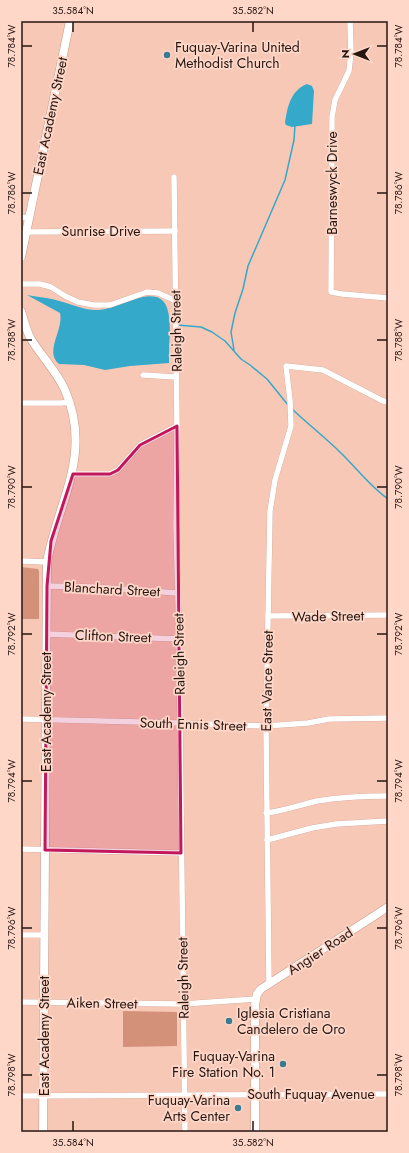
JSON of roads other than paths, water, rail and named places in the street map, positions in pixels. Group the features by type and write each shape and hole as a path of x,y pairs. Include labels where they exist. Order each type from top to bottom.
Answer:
{"street":[{"name":"East Academy Street","path":"21,257 26,232 25,218 70,21"},
{"name":"Barneswyck Drive","path":"350,21 351,53 349,71 335,100 332,117 331,292 388,298"},
{"name":"Raleigh Street","path":"174,177 177,426 176,528 179,639 184,1132"},
{"name":"Sunrise Drive","path":"26,232 175,231"},
{"path":"21,284 40,284 51,287 78,302 94,305 110,305 147,292 158,293 176,301"},
{"name":"East Academy Street","path":"21,311 30,337 58,376 70,402 77,439 73,474 47,562 43,1132"},
{"name":"East Vance Street","path":"269,984 266,726 270,511 275,480 291,426 286,366 323,370 383,401 388,402"},
{"path":"143,376 176,377"},
{"path":"21,403 70,402"},
{"path":"73,474 110,474 118,470 140,445 177,426"},
{"path":"21,561 47,562"},
{"name":"Blanchard Street","path":"46,586 94,587 177,593"},
{"name":"Wade Street","path":"268,616 388,615"},
{"name":"Clifton Street","path":"46,634 179,639"},
{"name":"South Ennis Street","path":"21,719 266,726 308,723 329,719 388,718"},
{"path":"266,813 334,798 388,796"},
{"path":"267,840 312,828 336,824 388,821"},
{"path":"21,850 181,852"},
{"name":"Angier Road","path":"256,999 261,989 388,907"},
{"path":"21,935 44,935"},
{"path":"255,1132 256,999"},
{"name":"Aiken Street","path":"21,1002 183,1004 256,999"},
{"name":"South Fuquay Avenue","path":"21,1096 388,1094"}],"water":[{"path":"307,84 312,86 314,91 312,124 292,127 286,125 286,117 291,100 297,90"},
{"path":"27,295 94,310 107,308 142,297 158,297 163,301 169,313 169,363 130,366 105,370 84,365 59,364 53,353 59,326 60,313"}],"waterway":[{"path":"234,350 231,332 235,313 243,289 248,266 285,180 294,140 295,125"},
{"path":"177,325 201,327 212,332 225,341 241,359 267,379 288,405"},
{"path":"292,409 337,449 370,484 388,499"}],"place":[{"name":"Fuquay-Varina United Methodist Church","path":"167,55"},
{"name":"Iglesia Cristiana Candelero de Oro","path":"229,1021"},
{"name":"Fuquay-Varina Fire Station No. 1","path":"283,1064"},
{"name":"Fuquay-Varina Arts Center","path":"238,1108"}]}
